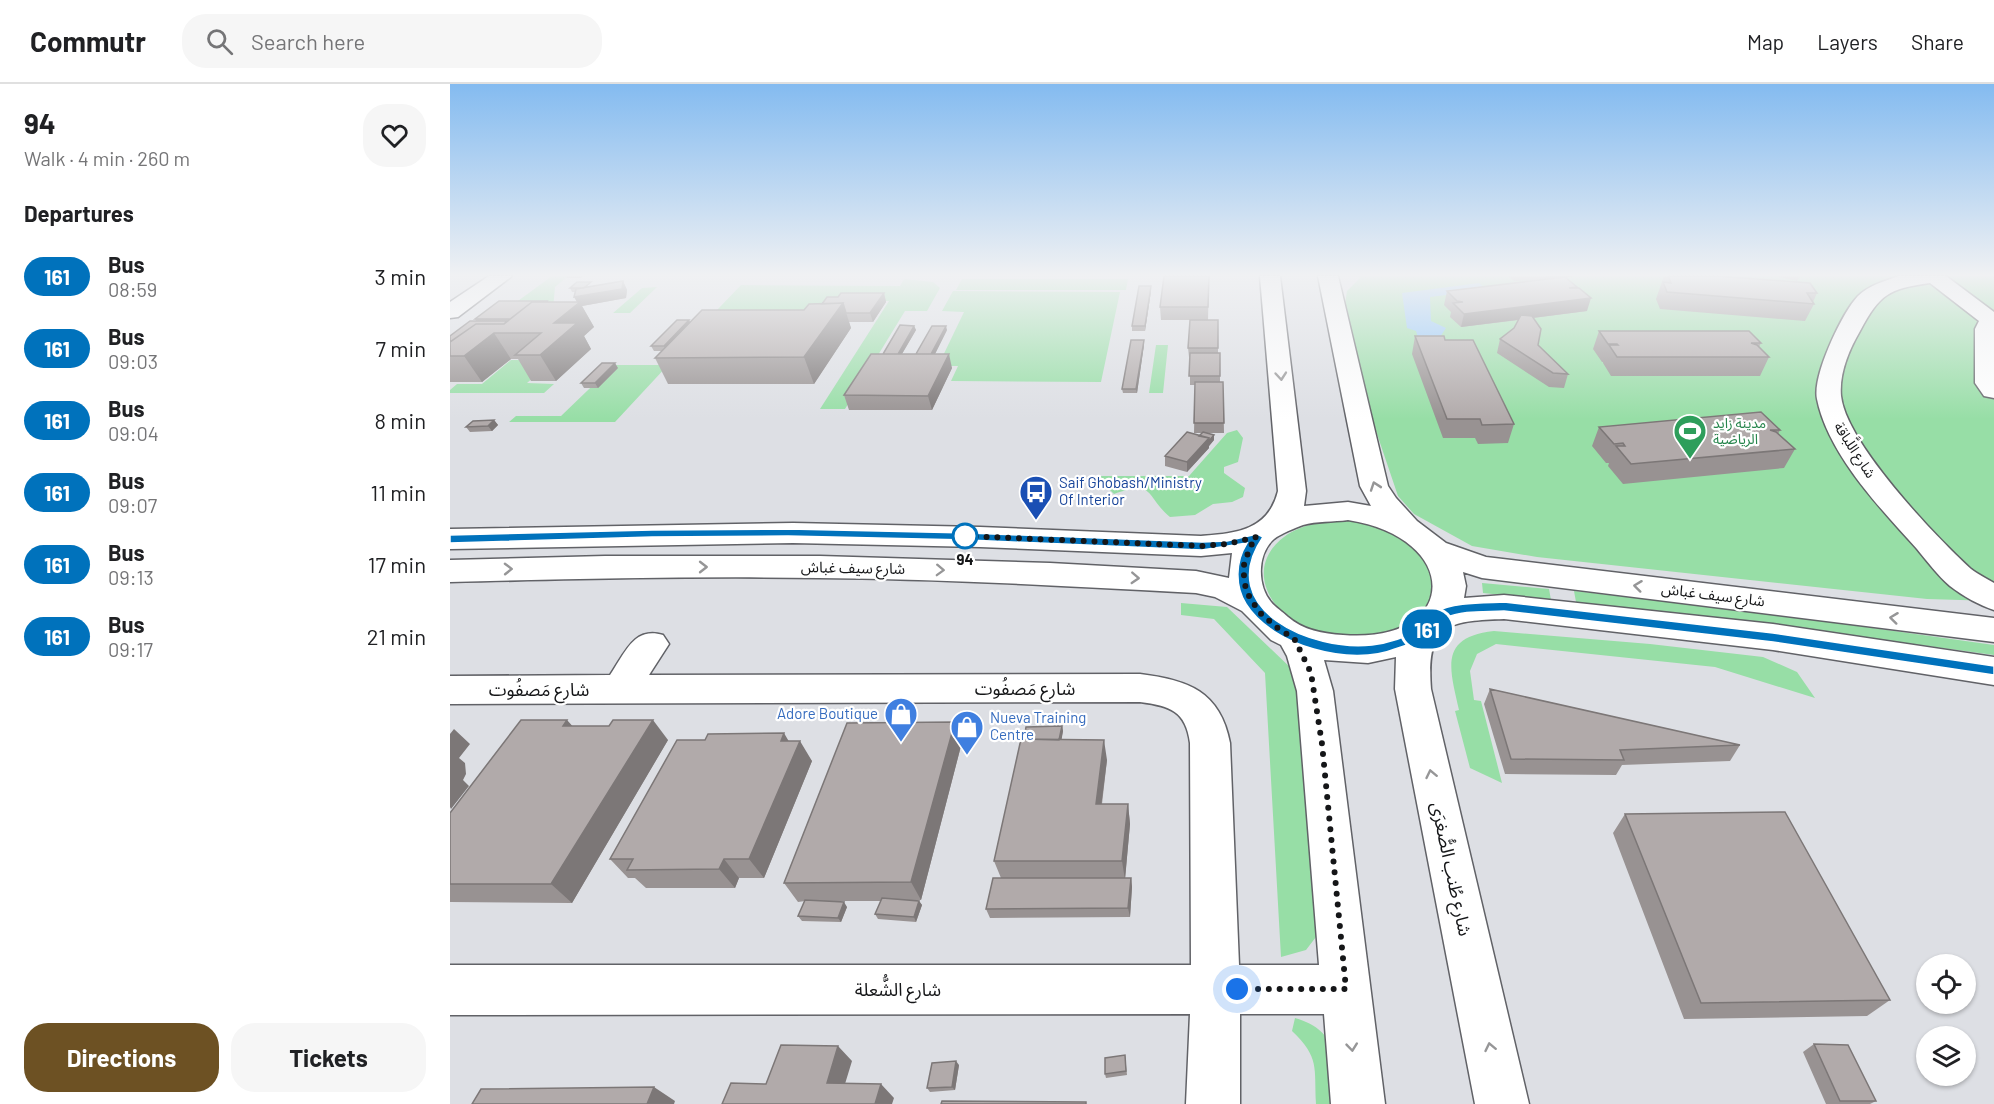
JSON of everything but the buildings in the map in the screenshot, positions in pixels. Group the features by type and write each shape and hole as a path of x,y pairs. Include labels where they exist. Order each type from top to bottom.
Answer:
{"street":[{"path":"1275,324 1292,491 1288,510 1250,547 1243,568 1246,591 1251,602 1269,622 1294,638 1331,649 1370,650 1389,647 1430,624 1471,608 1504,607 1773,638 1994,671"},
{"path":"1339,324 1374,486 1384,504 1442,560 1449,582 1449,593 1430,624"},
{"name":"شارع اللَّباقة","path":"1852,324 1839,347 1829,381 1829,398 1841,432 1854,454 1898,510 1961,578 1994,598"},
{"path":"1990,324 1986,330 1987,383 1993,390"},
{"path":"450,539 661,533 788,533 921,535 1202,546 1227,544 1265,532 1300,515 1348,511 1382,517 1423,540"},
{"name":"شارع سيف غباش","path":"1423,540 1482,567 1994,630"},
{"name":"شارع سيف غباش","path":"450,571 615,567 784,567 1050,574 1196,582 1224,588 1251,602"},
{"path":"1927,622 1949,612 1961,600 1961,578"},
{"name":"شارع طُنب الصُّغرَى","path":"1430,624 1413,655 1411,670 1413,689 1502,1104"},
{"path":"1294,638 1305,656 1314,691 1358,1104"},
{"path":"620,689 651,644"},
{"name":"شارع مَصفُوت","path":"450,690 1140,688 1159,690 1183,698 1201,713 1209,733 1215,989 1213,1104"},
{"name":"شارع الشُّعلة","path":"450,990 1346,989"}],"green space":[{"path":"704,324 772,324 674,355"},
{"path":"875,324 897,324 845,409 820,409"},
{"path":"958,324 1113,324 1101,382 951,381 958,366 938,366"},
{"name":"مدينة زايد الرياضية","path":"1350,324 1994,324 1994,601 1927,599 1537,557 1472,546 1414,514 1398,496 1376,431"},
{"path":"1156,345 1168,345 1163,393 1149,393"},
{"path":"511,360 553,360 527,383 554,384 544,393 450,393 450,390 457,384 482,384"},
{"path":"614,365 668,365 615,422 509,422 516,416 561,416"},
{"path":"1237,430 1243,438 1238,462 1224,467 1224,473 1245,488 1243,497 1232,502 1213,504 1195,515 1170,517 1143,489 1137,488 1114,494 1109,489 1087,483 1092,476 1189,476 1227,433"},
{"path":"1354,520 1404,535 1437,566 1427,620 1392,636 1369,640 1324,635 1305,628 1278,608 1269,595 1264,580 1265,565 1271,551 1284,537 1300,528 1327,522"},
{"path":"1482,583 1549,589 1551,600 1483,593"},
{"path":"1574,591 1759,612 1994,645 1994,655 1789,627 1576,602"},
{"path":"1181,603 1227,607 1295,672 1319,933 1306,950 1281,957 1265,673 1214,619 1181,615"},
{"path":"1494,631 1650,644 1763,657 1797,672 1815,698 1715,667 1496,644 1477,654 1470,671 1474,700 1481,701 1502,783 1470,768 1455,711 1459,710 1451,669 1452,657 1456,648 1464,640 1476,634"},
{"path":"1295,1018 1321,1031 1333,1050 1338,1104 1316,1104 1314,1064 1301,1040 1292,1031"}],"water":[{"path":"1406,324 1437,324 1446,328 1436,343 1420,344 1416,331 1407,328"}],"bus line":[{"name":"161","path":"450,539 652,533 788,533 968,536 1215,546 1257,537 1250,547 1243,568 1243,579 1251,602 1269,622 1280,630 1294,638 1331,649 1370,650 1389,647 1420,634 1440,615 1471,608 1504,607 1773,638 1994,671"}],"place":[{"name":"مدينة زايد الرياضية","path":"1690,460"},
{"name":"Saif Ghobash/Ministry Of Interior","path":"1036,521"},
{"name":"94","path":"965,536"},
{"name":"Adore Boutique","path":"901,743"},
{"name":"Nueva Training Centre","path":"967,756"}],"route":[{"path":"965,536 1202,546 1240,542 1257,537 1250,547 1243,568 1246,591 1251,602 1269,622 1294,638 1305,656 1311,673 1322,744 1346,989 1237,989"}]}
